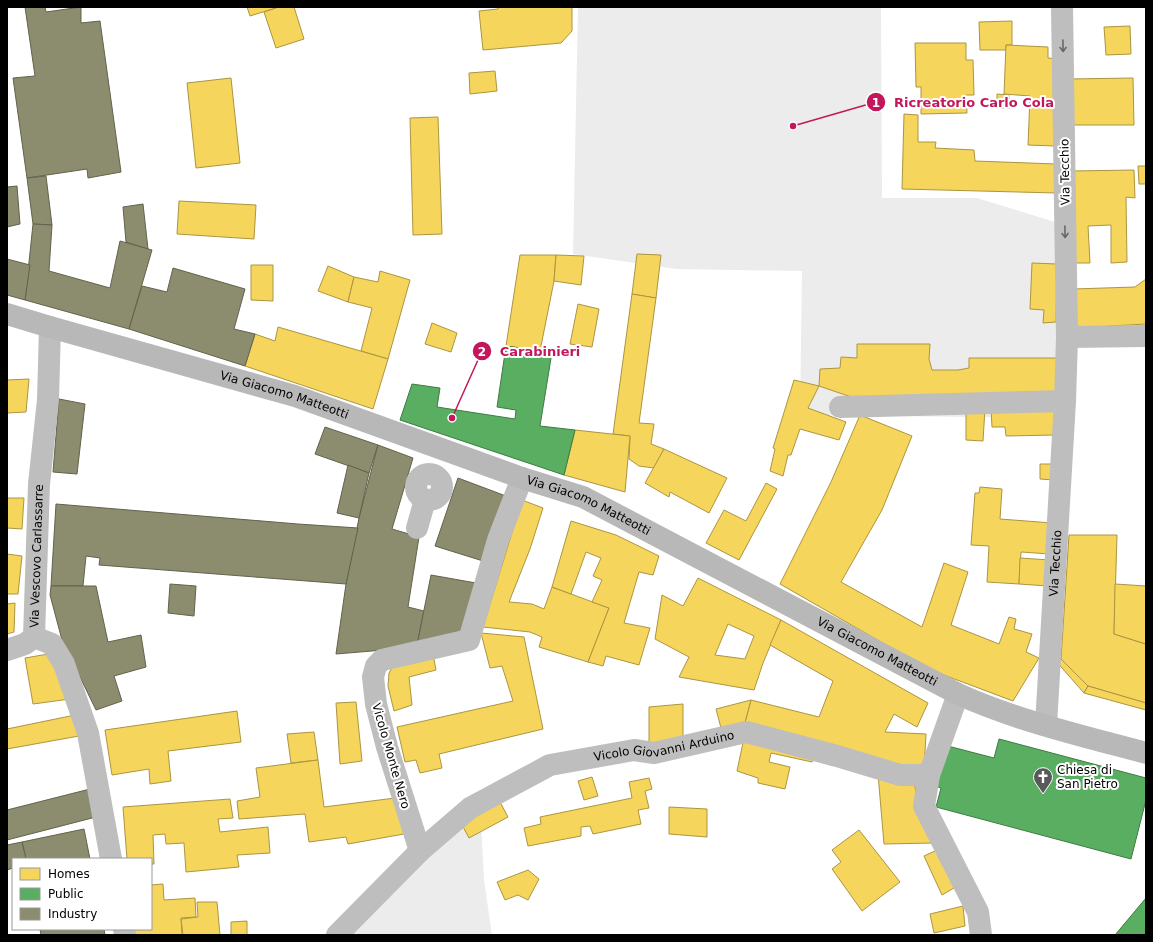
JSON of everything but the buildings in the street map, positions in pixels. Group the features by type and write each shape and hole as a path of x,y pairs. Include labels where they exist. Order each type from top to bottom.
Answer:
{"street":[{"name":"Via Tecchio","path":"1046,725 1066,401 1062,7"},
{"name":"Via Giacomo Matteotti","path":"7,314 295,396 522,478 583,497 958,694 978,703 1046,725 1146,753"},
{"name":"Via Vescovo Carlassarre","path":"50,327 48,400 39,484 34,637 52,644 64,664 88,733 111,858"},
{"path":"1066,337 1146,336"},
{"path":"840,407 1066,401"},
{"path":"417,528 425,500 435,499 442,492 441,481 434,474 443,450"},
{"name":"Vicolo Monte Nero","path":"420,851 387,747 376,704 373,677 376,666 382,660 470,640 498,540 522,478"},
{"path":"7,650 25,644 34,637"},
{"path":"958,694 928,775 924,806 978,912 981,935"},
{"name":"Vicolo Giovanni Arduino","path":"420,851 470,808 550,765 634,750 654,753 746,732 837,756 900,775 928,775"},
{"path":"337,935 420,851"}],"shaded area":[{"path":"578,7 881,7 882,198 977,198 1055,222 1057,358 1053,418 800,415 802,271 676,269 573,254"},
{"path":"481,822 484,880 492,935 339,935 431,833"}],"place":[{"name":"Ricreatorio Carlo Cola","path":"793,126"},
{"name":"Carabinieri","path":"452,418"},
{"name":"Chiesa di San Pietro","path":"1043,794"}]}
